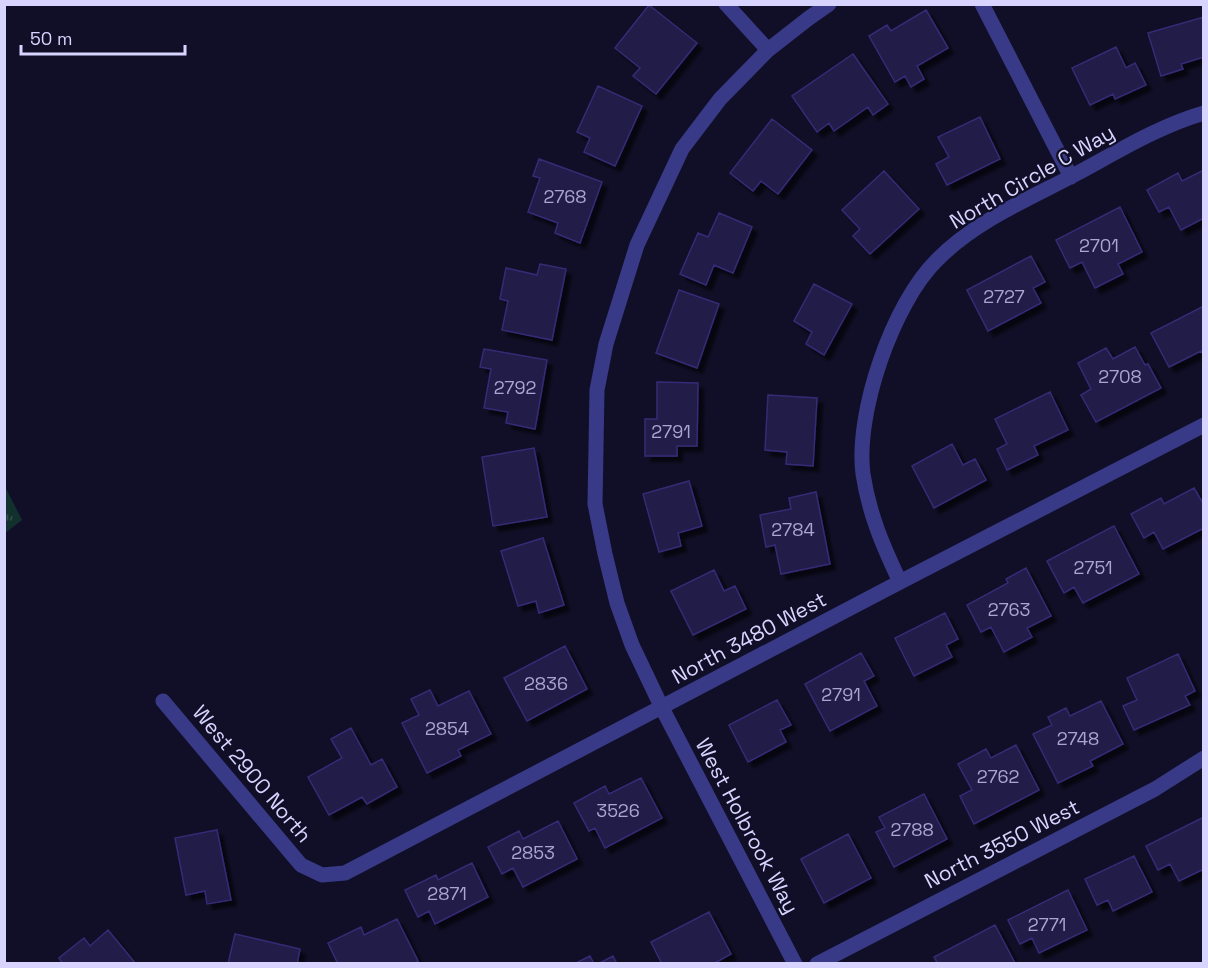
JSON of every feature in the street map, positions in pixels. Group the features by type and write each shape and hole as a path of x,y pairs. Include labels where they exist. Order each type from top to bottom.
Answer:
{"street":[{"path":"726,4 768,50"},
{"name":"West Holbrook Way","path":"795,963 662,708 632,645 617,603 604,554 596,504 597,390 606,344 637,245 682,149 720,99 768,50 829,4"},
{"path":"982,4 1071,177"},
{"name":"North Circle C Way","path":"900,582 877,534 863,473 863,436 872,392 891,329 913,289 936,260 964,237 995,217 1159,130 1203,113"},
{"name":"North 3480 West","path":"311,871 322,875 345,873 1203,425"},
{"name":"West 2900 North","path":"163,701 293,856 311,871"},
{"name":"North 3550 West","path":"817,963 1155,789 1203,758"}],"green space":[{"path":"4,485 22,520 5,533 4,533"}],"building":[{"path":"649,5 697,43 656,94 633,76 640,68 615,48"},
{"path":"926,10 948,48 917,66 924,79 911,87 905,76 895,82 869,36 887,25 891,31"},
{"path":"1204,17 1204,57 1181,64 1183,69 1161,76 1148,33"},
{"path":"1116,47 1126,68 1135,63 1146,85 1115,99 1113,94 1090,105 1072,68"},
{"path":"853,54 888,104 873,115 868,107 834,131 829,123 817,132 792,96"},
{"path":"598,86 642,106 615,166 584,152 590,138 577,132"},
{"path":"980,117 1000,159 947,185 936,164 949,157 938,137"},
{"path":"772,119 812,150 778,194 761,181 753,191 730,173"},
{"path":"539,159 602,182 580,243 555,233 558,223 528,212 540,178 533,176"},
{"path":"1204,170 1204,218 1181,230 1169,207 1159,212 1147,190 1178,173 1182,181"},
{"path":"884,171 919,209 870,254 853,236 860,229 842,210"},
{"path":"1120,207 1142,252 1118,264 1123,274 1095,288 1082,262 1070,268 1056,240"},
{"path":"719,213 752,227 733,273 714,265 706,285 680,274 698,233 708,237"},
{"path":"1031,256 1045,282 1033,288 1041,303 988,331 967,290"},
{"path":"540,264 566,269 552,340 502,330 508,301 500,299 506,268 537,275"},
{"path":"814,284 852,304 824,355 806,344 812,332 794,321"},
{"path":"679,290 719,304 697,368 656,353"},
{"path":"1204,306 1204,355 1201,351 1169,367 1151,333"},
{"path":"1135,347 1145,365 1148,364 1161,388 1096,422 1081,395 1091,389 1078,363 1106,348 1113,359"},
{"path":"484,349 547,360 535,429 506,423 508,412 484,408 491,369 480,367"},
{"path":"657,382 698,383 697,446 677,446 677,456 645,456 645,419 657,419"},
{"path":"1050,392 1068,430 1034,446 1038,455 1007,470 997,449 1007,444 995,419"},
{"path":"768,395 817,398 813,466 786,464 787,452 765,450"},
{"path":"952,444 963,465 975,459 986,480 934,508 912,466"},
{"path":"534,448 547,517 493,526 482,457"},
{"path":"689,481 702,526 678,533 681,546 659,552 643,494"},
{"path":"1194,488 1204,505 1204,528 1163,549 1154,532 1144,538 1131,514 1161,498 1164,504"},
{"path":"816,492 830,564 781,574 775,545 766,547 760,515 791,509 789,498"},
{"path":"1114,526 1139,574 1083,603 1074,587 1064,593 1047,561"},
{"path":"543,538 564,605 539,613 536,601 518,606 501,551"},
{"path":"1026,568 1051,616 1027,628 1032,637 1004,652 991,627 981,632 967,605 1008,583 1006,579"},
{"path":"714,570 724,591 735,586 746,609 693,635 671,591"},
{"path":"945,613 958,639 946,645 952,657 914,676 895,638"},
{"path":"565,646 587,689 527,721 504,678"},
{"path":"861,653 874,676 864,681 877,706 830,731 805,684"},
{"path":"1178,654 1195,691 1185,696 1190,705 1134,730 1123,706 1137,700 1127,678"},
{"path":"430,690 438,706 469,691 491,734 458,750 461,756 427,773 402,723 419,715 411,699"},
{"path":"777,700 791,725 780,730 786,742 748,762 729,725"},
{"path":"1101,701 1123,744 1090,761 1093,766 1058,783 1033,734 1052,725 1048,717 1066,708 1070,716"},
{"path":"351,728 371,765 382,759 397,787 367,804 362,797 329,815 308,777 342,758 331,739"},
{"path":"1016,745 1039,790 974,824 960,796 972,790 958,764 986,749 991,758"},
{"path":"641,778 662,818 605,848 595,828 589,831 574,803 605,786 609,794"},
{"path":"924,794 947,839 894,867 876,832 885,828 879,817"},
{"path":"1204,817 1204,869 1179,881 1170,864 1158,870 1146,846"},
{"path":"558,821 577,859 523,887 513,868 502,874 488,847 519,831 523,839"},
{"path":"217,830 231,900 207,904 205,891 186,895 175,838"},
{"path":"848,834 871,878 824,903 801,859"},
{"path":"1134,856 1152,892 1113,911 1108,900 1097,905 1085,879"},
{"path":"472,863 488,897 435,924 429,911 418,917 405,890 436,875 438,880"},
{"path":"1068,890 1087,930 1039,953 1032,938 1020,944 1008,920"},
{"path":"709,912 731,954 713,964 662,964 651,942"},
{"path":"397,919 418,961 413,964 338,964 328,943 361,927 364,935"},
{"path":"995,925 1015,963 938,964 934,957"},
{"path":"108,930 136,964 63,964 59,958 84,938 90,946"},
{"path":"235,934 300,949 297,964 228,964"},
{"path":"590,956 594,964 576,964 576,963"},
{"path":"613,956 617,964 598,964"}]}
